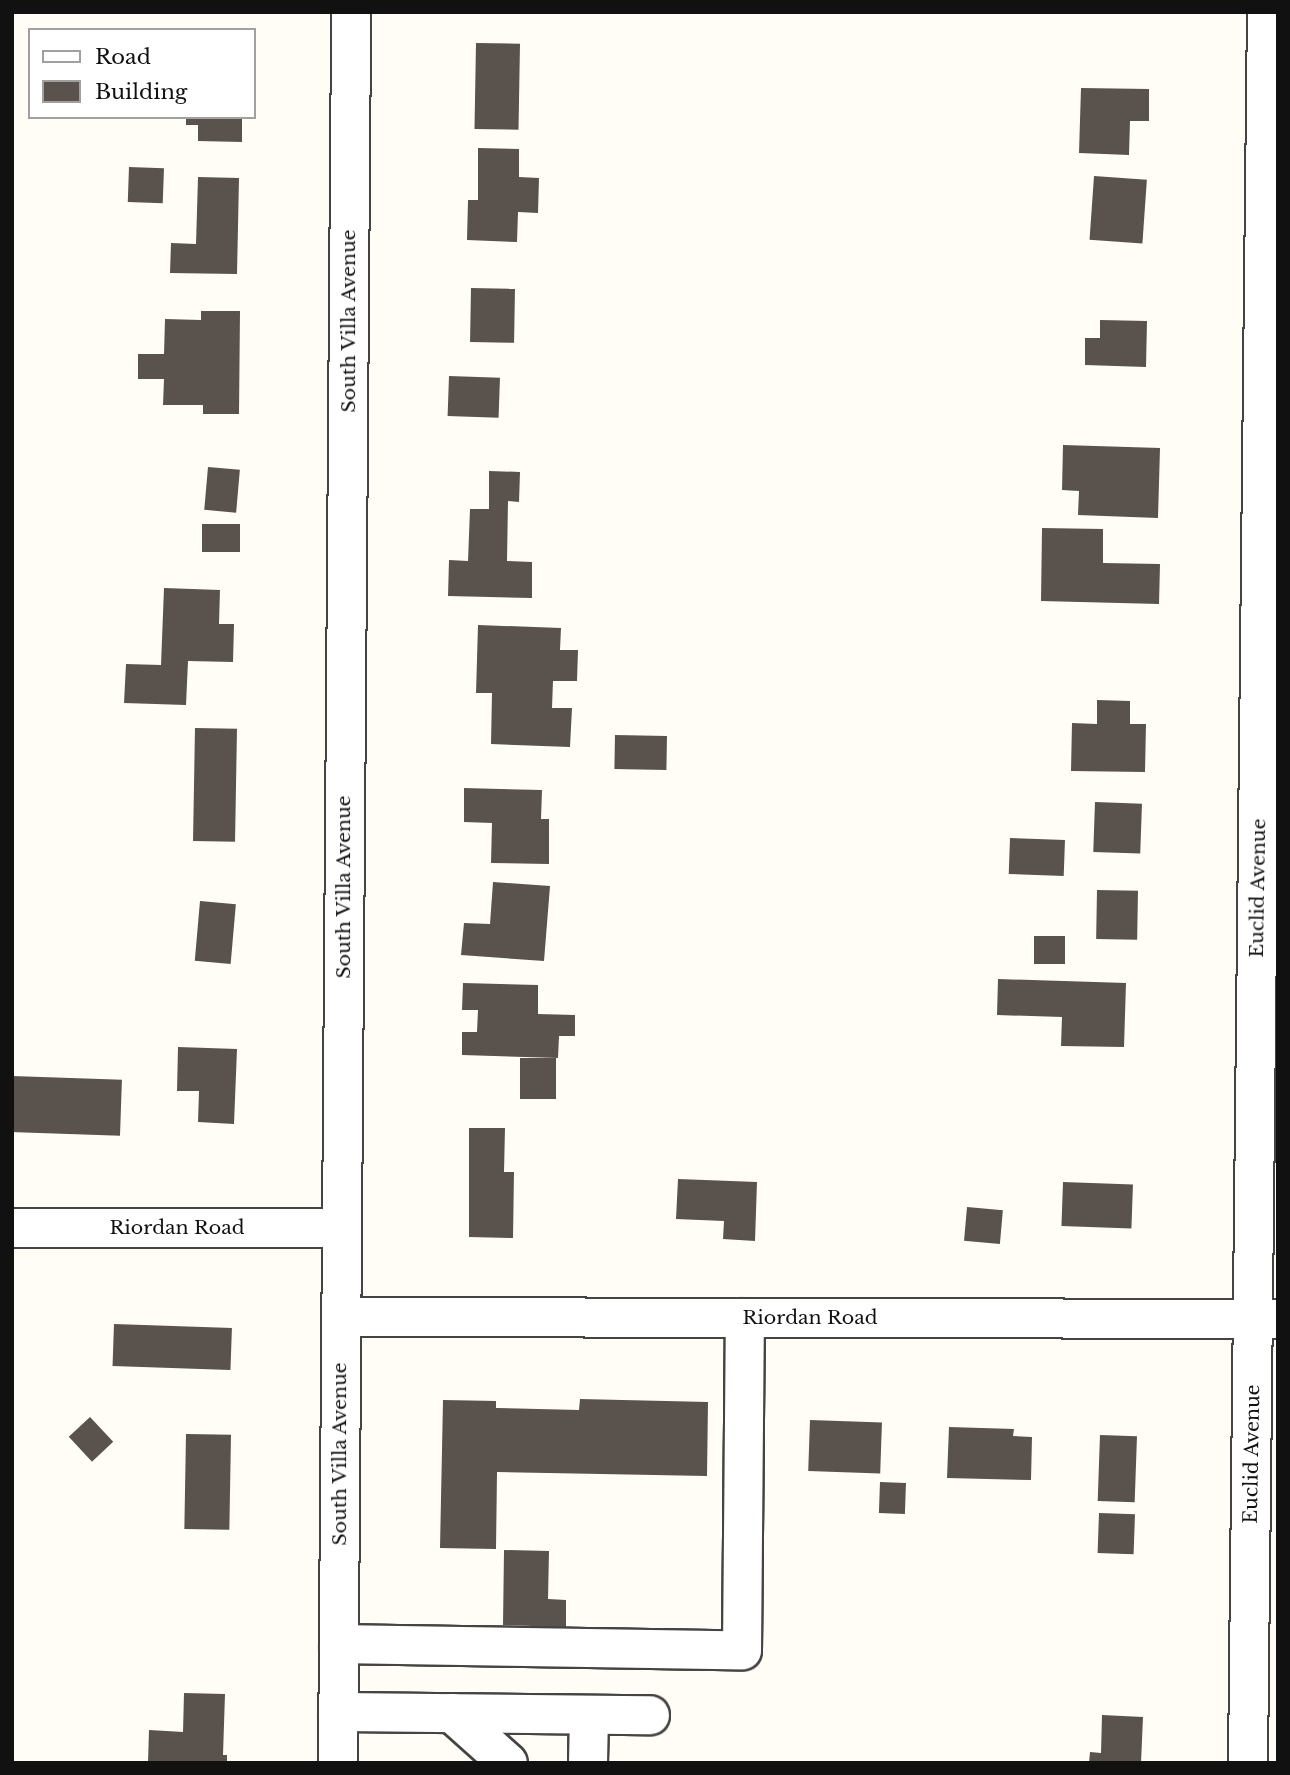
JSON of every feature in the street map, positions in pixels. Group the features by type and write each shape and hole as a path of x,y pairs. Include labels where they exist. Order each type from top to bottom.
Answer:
{"street":[{"name":"South Villa Avenue","path":"338,1763 351,12"},
{"name":"Euclid Avenue","path":"1248,1763 1266,1319 1267,12"},
{"name":"Riordan Road","path":"12,1228 342,1228"},
{"name":"Riordan Road","path":"341,1317 1266,1319"},
{"path":"339,1644 742,1650 745,1318"},
{"path":"338,1712 650,1715"},
{"path":"452,1713 508,1763"},
{"path":"588,1763 589,1715"}],"building":[{"path":"476,43 520,44 518,130 474,129"},
{"path":"1081,88 1149,89 1149,121 1130,121 1129,155 1079,153"},
{"path":"186,119 242,119 242,142 198,141 198,125 186,125"},
{"path":"478,148 519,149 519,177 539,178 538,213 518,212 517,242 467,240 468,200 478,200"},
{"path":"129,167 164,168 163,203 128,202"},
{"path":"1094,176 1147,180 1142,244 1090,240"},
{"path":"198,177 239,178 237,274 170,273 171,243 196,244"},
{"path":"471,288 515,289 514,343 470,342"},
{"path":"201,311 240,311 239,414 203,414 203,405 163,405 164,379 138,379 138,354 164,354 165,319 201,320"},
{"path":"1100,320 1147,321 1146,367 1085,365 1085,338 1100,338"},
{"path":"449,376 500,378 499,418 448,416"},
{"path":"1063,445 1160,448 1158,518 1078,515 1079,491 1062,490"},
{"path":"208,467 240,470 236,513 204,510"},
{"path":"489,471 520,472 519,502 508,501 507,561 532,562 532,598 448,596 449,560 468,561 470,509 489,509"},
{"path":"202,524 240,524 240,552 202,552"},
{"path":"1042,528 1103,529 1103,563 1160,564 1159,604 1041,601"},
{"path":"164,588 220,590 219,624 234,624 233,662 188,661 186,705 124,703 126,664 161,665"},
{"path":"478,625 561,628 560,650 578,650 577,681 553,681 552,708 572,708 570,747 491,744 492,693 476,693"},
{"path":"1097,700 1130,701 1130,724 1146,724 1145,772 1071,771 1072,723 1097,724"},
{"path":"195,728 237,729 235,842 193,841"},
{"path":"615,735 667,736 666,770 614,769"},
{"path":"464,788 542,790 541,819 549,819 549,864 491,863 492,823 464,822"},
{"path":"1095,802 1142,804 1140,854 1093,852"},
{"path":"1010,838 1065,840 1064,876 1009,874"},
{"path":"493,882 550,886 544,961 461,955 464,923 490,924"},
{"path":"1097,890 1138,891 1137,940 1096,939"},
{"path":"200,901 236,904 231,964 195,961"},
{"path":"1034,936 1065,936 1065,964 1034,964"},
{"path":"998,979 1126,983 1124,1047 1061,1046 1062,1017 997,1015"},
{"path":"463,983 538,985 538,1014 575,1015 575,1036 559,1036 558,1058 462,1055 462,1032 477,1032 478,1010 462,1010"},
{"path":"178,1047 237,1049 234,1124 198,1122 199,1091 177,1091"},
{"path":"520,1058 556,1058 556,1099 520,1099"},
{"path":"12,1076 122,1080 120,1136 12,1132"},
{"path":"469,1128 505,1128 504,1172 514,1172 513,1238 469,1237"},
{"path":"678,1179 757,1182 755,1241 723,1239 724,1221 676,1219"},
{"path":"1063,1182 1133,1184 1131,1228 1061,1226"},
{"path":"967,1207 1003,1210 1000,1244 964,1241"},
{"path":"114,1324 232,1328 230,1370 113,1366"},
{"path":"580,1399 708,1402 707,1476 497,1472 496,1549 440,1548 443,1400 496,1401 496,1408 579,1410"},
{"path":"90,1417 113,1442 92,1462 69,1437"},
{"path":"810,1420 882,1423 880,1473 808,1471"},
{"path":"949,1427 1014,1429 1013,1436 1032,1437 1031,1480 947,1478"},
{"path":"186,1434 231,1435 229,1530 184,1529"},
{"path":"1100,1435 1137,1436 1135,1502 1098,1501"},
{"path":"880,1482 906,1483 905,1514 879,1513"},
{"path":"1099,1513 1135,1514 1134,1554 1098,1553"},
{"path":"504,1550 549,1551 548,1599 566,1600 566,1627 503,1625"},
{"path":"184,1693 225,1694 223,1755 227,1755 227,1763 148,1763 149,1730 183,1732"},
{"path":"1102,1715 1143,1717 1141,1763 1089,1763 1090,1752 1101,1753"}]}
